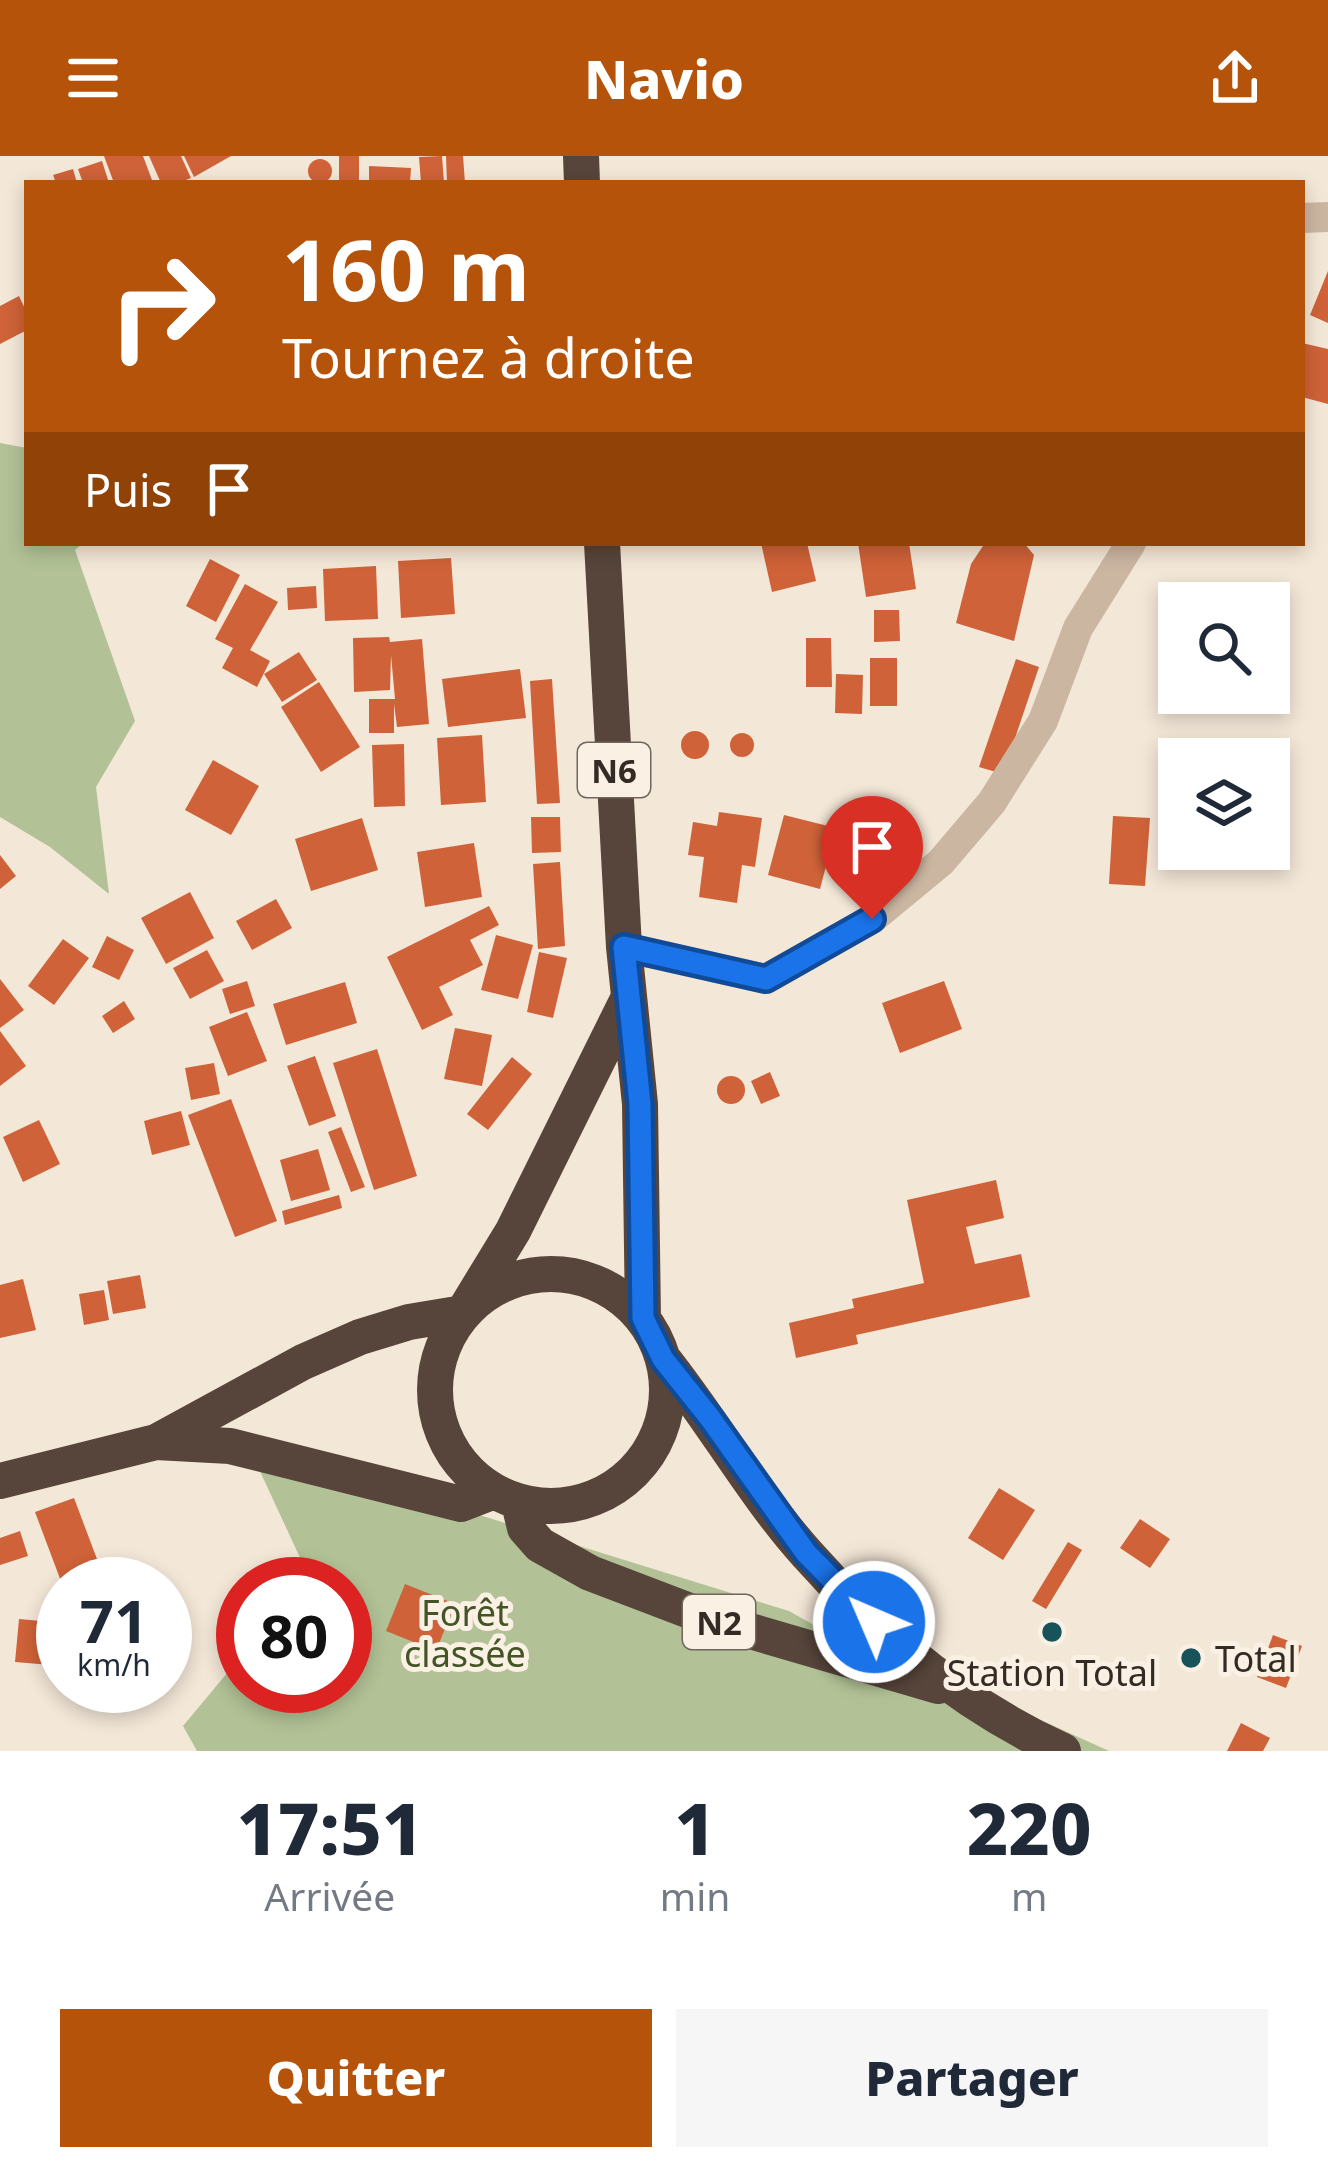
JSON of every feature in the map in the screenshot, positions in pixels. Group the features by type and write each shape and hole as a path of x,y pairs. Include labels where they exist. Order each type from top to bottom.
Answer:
{"highway":[{"name":"N6","path":"602,546 624,947 640,1104 643,1318"},
{"path":"506,1498 465,1471 446,1443 435,1410 435,1376 445,1342 513,1231 629,997"},
{"path":"0,1481 156,1442 303,1362 409,1322 464,1313 489,1291 521,1277 555,1274 589,1280 619,1295 643,1318 663,1359 668,1394 661,1429 644,1460 619,1485 588,1501 554,1508 506,1498 448,1502 230,1446 156,1442"},
{"name":"N2","path":"663,1359 806,1553 874,1622 953,1690 1063,1751"},
{"name":"N2","path":"506,1498 540,1545 590,1573 716,1622 953,1690"}],"street":[{"path":"624,947 766,979 872,919 941,862 992,802 1043,721 1078,628 1129,546"}],"green space":[{"path":"0,443 24,447 24,546 80,546 75,550 135,721 96,787 109,894 50,847 0,817"},
{"name":"Forêt classée","path":"247,1443 789,1611 920,1685 988,1696 1109,1751 197,1751 183,1726 216,1686 216,1713 372,1713 372,1557 300,1557"}],"building":[{"path":"104,156 143,156 152,180 113,180"},
{"path":"149,156 181,156 191,178 160,180"},
{"path":"184,156 231,156 194,177"},
{"path":"339,156 359,156 359,180 339,180"},
{"path":"442,156 444,180 421,180 419,157"},
{"path":"446,156 463,156 465,180 447,180"},
{"path":"320,159 332,171 328,179 312,179 308,171 312,163"},
{"path":"102,161 108,180 82,180 78,169"},
{"path":"369,166 411,168 410,180 369,180"},
{"path":"73,169 76,180 55,180 53,175"},
{"path":"1328,271 1328,323 1310,315"},
{"path":"19,296 24,332 0,344 0,306"},
{"path":"1305,344 1328,349 1328,404 1305,398"},
{"path":"762,546 808,546 816,581 772,592"},
{"path":"858,546 909,546 916,589 866,597"},
{"path":"983,546 1026,546 1034,555 1014,641 956,623 971,564"},
{"path":"451,558 455,614 401,618 398,561"},
{"path":"210,559 240,575 216,622 186,606"},
{"path":"376,566 378,619 325,621 323,569"},
{"path":"245,584 278,602 250,650 270,661 257,687 222,668 233,648 215,639"},
{"path":"316,586 317,608 288,610 287,588"},
{"path":"874,610 899,610 900,641 874,642"},
{"path":"389,637 390,642 422,639 429,724 397,727 394,704 394,733 369,733 369,699 395,699 391,655 390,690 354,692 353,638"},
{"path":"806,638 831,638 832,687 806,687"},
{"path":"299,652 317,680 282,702 264,674"},
{"path":"870,658 897,658 897,706 870,706"},
{"path":"1016,659 1039,667 1003,774 979,767"},
{"path":"520,669 526,718 448,727 442,679"},
{"path":"836,674 863,675 862,714 835,713"},
{"path":"552,679 560,803 537,804 530,681"},
{"path":"319,682 360,747 321,772 281,707"},
{"path":"695,731 705,735 709,745 705,755 695,759 685,755 681,745 685,735"},
{"path":"742,733 754,745 742,757 730,745"},
{"path":"482,735 486,802 441,805 437,738"},
{"path":"404,744 405,806 374,807 372,745"},
{"path":"213,760 259,786 231,835 185,810"},
{"path":"719,812 762,818 755,867 742,865 737,903 699,897 704,857 688,855 693,822 717,826"},
{"path":"784,815 836,828 820,889 768,875"},
{"path":"1113,816 1150,818 1145,886 1109,884"},
{"path":"531,817 560,817 561,852 532,853"},
{"path":"362,818 378,870 311,891 295,839"},
{"path":"474,843 482,897 425,907 417,852"},
{"path":"0,855 16,876 0,889"},
{"path":"560,862 565,946 538,949 533,864"},
{"path":"190,892 214,938 166,964 141,918"},
{"path":"276,899 292,928 252,950 236,921"},
{"path":"489,906 499,925 470,940 483,965 439,987 453,1015 422,1030 387,957"},
{"path":"496,935 533,945 518,999 481,990"},
{"path":"107,936 134,950 119,980 92,967"},
{"path":"63,939 89,958 54,1005 28,986"},
{"path":"207,950 224,981 190,999 173,968"},
{"path":"539,952 567,958 553,1018 527,1012"},
{"path":"0,979 24,1010 0,1028"},
{"path":"247,981 255,1006 230,1014 222,989"},
{"path":"944,981 962,1029 900,1053 882,1003"},
{"path":"345,982 357,1023 286,1045 273,1004"},
{"path":"124,1001 135,1019 113,1033 102,1016"},
{"path":"247,1012 267,1061 228,1076 209,1027"},
{"path":"455,1028 492,1035 482,1086 444,1079"},
{"path":"0,1031 26,1066 0,1086"},
{"path":"377,1049 417,1176 374,1190 333,1063"},
{"path":"315,1056 336,1116 309,1126 287,1066"},
{"path":"512,1057 532,1074 488,1130 467,1114"},
{"path":"214,1063 220,1094 191,1100 185,1068"},
{"path":"770,1072 780,1096 761,1104 751,1081"},
{"path":"731,1076 741,1080 745,1090 741,1100 731,1104 721,1100 717,1090 721,1080"},
{"path":"231,1099 277,1221 235,1237 188,1115"},
{"path":"181,1111 190,1145 152,1155 144,1121"},
{"path":"39,1120 60,1164 23,1182 3,1137"},
{"path":"341,1127 365,1187 351,1192 328,1132"},
{"path":"318,1149 330,1190 291,1201 280,1160"},
{"path":"996,1180 1004,1218 966,1227 975,1264 1021,1254 1030,1297 856,1335 858,1344 796,1358 789,1323 854,1308 852,1299 924,1283 907,1200"},
{"path":"339,1195 342,1208 285,1225 282,1211"},
{"path":"140,1275 146,1308 113,1314 107,1281"},
{"path":"23,1279 36,1330 0,1338 0,1285"},
{"path":"104,1290 109,1320 84,1325 79,1294"},
{"path":"999,1488 1035,1510 1003,1560 968,1538"},
{"path":"74,1498 96,1557 52,1557 35,1512"},
{"path":"1140,1519 1170,1539 1150,1568 1120,1548"},
{"path":"20,1531 28,1556 0,1565 0,1538"},
{"path":"1068,1542 1082,1550 1046,1609 1032,1601"},
{"path":"405,1584 455,1604 436,1651 386,1631"},
{"path":"19,1619 36,1621 36,1664 15,1662"},
{"path":"1273,1635 1302,1646 1286,1688 1257,1677"},
{"path":"1241,1723 1270,1738 1263,1751 1227,1751"}],"place":[{"name":"Station Total","path":"1052,1632"},
{"name":"Total","path":"1191,1658"}],"route":[{"path":"872,919 766,979 624,947 640,1104 643,1318 663,1359 806,1553 874,1622"}]}
